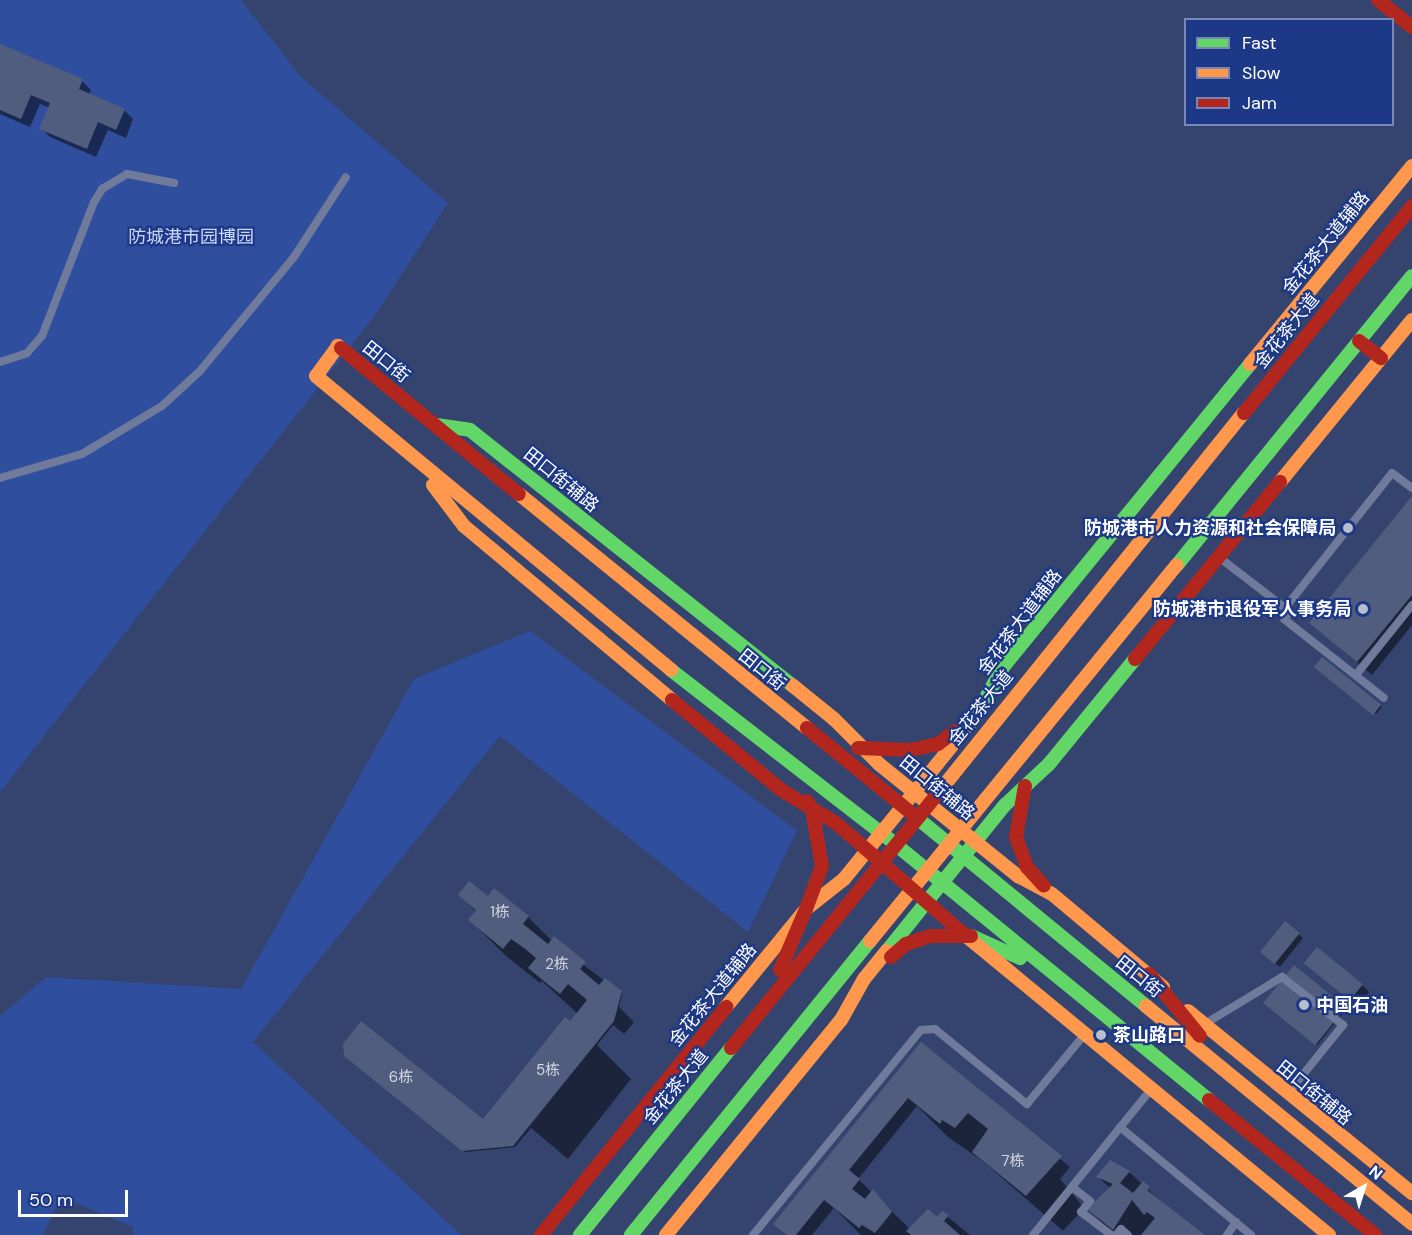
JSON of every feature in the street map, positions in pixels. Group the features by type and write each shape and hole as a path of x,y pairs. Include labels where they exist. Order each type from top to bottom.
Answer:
{"main road":[{"path":"1378,0 1412,27"},
{"name":"金花茶大道辅路","path":"541,1235 806,909 844,879 976,715 1003,667 1412,166"},
{"name":"金花茶大道","path":"580,1235 1412,206"},
{"path":"631,1235 1412,276"},
{"path":"1305,297 1325,313"},
{"path":"666,1235 841,1020 864,980 975,842 1025,786 1049,764 1412,320"},
{"path":"1359,340 1381,358"},
{"name":"田口街","path":"1375,1235 895,844 665,665 316,376 338,346 1412,1224"},
{"name":"田口街辅路","path":"434,424 470,430 562,505 799,690 865,750 975,842 1018,876 1052,894 1149,974 1203,1026 1412,1193"},
{"path":"406,451 464,526 781,790 868,849 1085,1034 1329,1235"},
{"path":"550,520 562,505"},
{"path":"652,683 665,665"},
{"path":"803,727 865,750 910,750 938,744 976,715"},
{"path":"1049,722 1025,786 1016,837 1027,867 1052,894"},
{"path":"764,1006 822,866 812,809 781,757"},
{"path":"788,1041 906,944 930,936 971,936 1051,971"},
{"path":"1149,974 1238,1082"}],"lane":[{"path":"0,362 27,353 42,336 94,201 102,189 127,174 174,183"},
{"path":"0,478 82,454 162,406 200,370 294,257 346,177"},
{"path":"1285,608 1392,473 1412,488"},
{"path":"1218,557 1290,612 1284,619 1384,698"},
{"path":"1356,675 1412,605"},
{"path":"1203,1026 1282,976 1343,1025 1274,1112"},
{"path":"753,1235 921,1030 935,1029 1027,1104 1085,1034"},
{"path":"1033,1235 1152,1089"},
{"path":"1120,1127 1251,1235"},
{"path":"1072,1187 1090,1201 1081,1212 1111,1235"},
{"path":"1227,1235 1236,1222"},
{"path":"1116,1235 1121,1229 1128,1235"}],"green space":[{"name":"防城港市园博园","path":"0,0 241,0 301,77 448,203 375,315 0,792"},
{"path":"530,631 797,831 748,932 500,736 253,1042 461,1235 133,1235 133,1227 61,1197 43,1235 0,1235 0,1016 46,977 241,989 414,679"}],"building":[{"path":"0,44 83,79 79,89 125,109 116,130 98,122 87,149 39,129 50,103 31,95 21,119 0,110"},
{"path":"1412,496 1412,595 1357,662 1309,623"},
{"path":"1322,657 1381,705 1373,715 1314,667"},
{"path":"469,881 488,896 494,888 529,916 523,924 548,944 554,936 586,962 580,969 599,985 605,978 622,991 614,1021 513,1146 462,1151 344,1056 343,1044 361,1021 483,1119 565,1017 570,1021 587,1000 568,984 560,994 528,968 536,958 524,948 511,939 503,949 468,920 476,910 458,895"},
{"path":"1285,921 1300,933 1275,964 1260,952"},
{"path":"1317,947 1363,984 1350,1000 1304,963"},
{"name":"中国石油","path":"1294,965 1346,1007 1315,1045 1263,1003"},
{"path":"921,1042 1062,1156 1026,1196 972,1152 988,1129 968,1113 955,1128 942,1120 940,1124 908,1098 849,1170 860,1179 852,1189 865,1199 873,1189 892,1212 875,1233 862,1225 859,1228 824,1200 796,1235 787,1235 773,1224"},
{"path":"1110,1160 1130,1171 1120,1183 1133,1193 1143,1181 1150,1187 1147,1190 1205,1235 1141,1235 1155,1218 1147,1212 1144,1215 1132,1200 1113,1230 1087,1209 1113,1184 1096,1177"},
{"path":"928,1209 937,1217 942,1211 949,1215 944,1221 960,1235 911,1235 906,1231"}],"traffic: fast":[{"path":"1177,565 1412,276"},
{"path":"976,716 1003,667 1250,364"},
{"path":"436,425 470,430 792,685"},
{"path":"887,951 1005,805 1049,764 1135,659"},
{"path":"671,670 895,844"},
{"path":"916,817 1146,1006"},
{"path":"895,844 1209,1100"},
{"path":"971,936 1020,958"},
{"path":"631,1235 870,941"},
{"path":"580,1235 731,1048"}],"traffic: slow":[{"path":"1250,364 1412,166"},
{"path":"1280,482 1412,320"},
{"path":"341,348 338,346 316,376 671,670"},
{"path":"938,793 1244,413"},
{"path":"433,485 464,526 672,700"},
{"path":"519,494 807,728"},
{"path":"870,941 1177,565"},
{"path":"792,685 834,719 879,764 1018,876 1052,894 1163,987"},
{"path":"726,1007 806,909 844,879 976,716"},
{"path":"965,935 1329,1235"},
{"path":"666,1235 841,1020 864,979 887,951"},
{"path":"1146,1006 1412,1224"},
{"path":"1188,1011 1412,1193"}],"traffic: jam":[{"path":"1378,0 1412,27"},
{"path":"1244,413 1412,206"},
{"path":"1359,341 1381,358"},
{"path":"341,348 519,494"},
{"path":"1135,659 1280,482"},
{"path":"672,700 781,790 836,823 965,935"},
{"path":"807,728 916,817"},
{"path":"858,748 910,750 938,744 955,731"},
{"path":"1025,786 1016,837 1027,867 1044,886"},
{"path":"731,1048 938,793"},
{"path":"806,909 822,866 812,809 807,801"},
{"path":"780,970 806,909"},
{"path":"891,957 906,944 930,936 971,936"},
{"path":"1149,974 1200,1036"},
{"path":"541,1235 726,1007"},
{"path":"1209,1100 1375,1235"}],"place":[{"name":"防城港市人力资源和社会保障局","path":"1348,528"},
{"name":"防城港市退役军人事务局","path":"1363,609"},
{"name":"中国石油","path":"1304,1005"},
{"name":"茶山路口","path":"1101,1035"}]}
